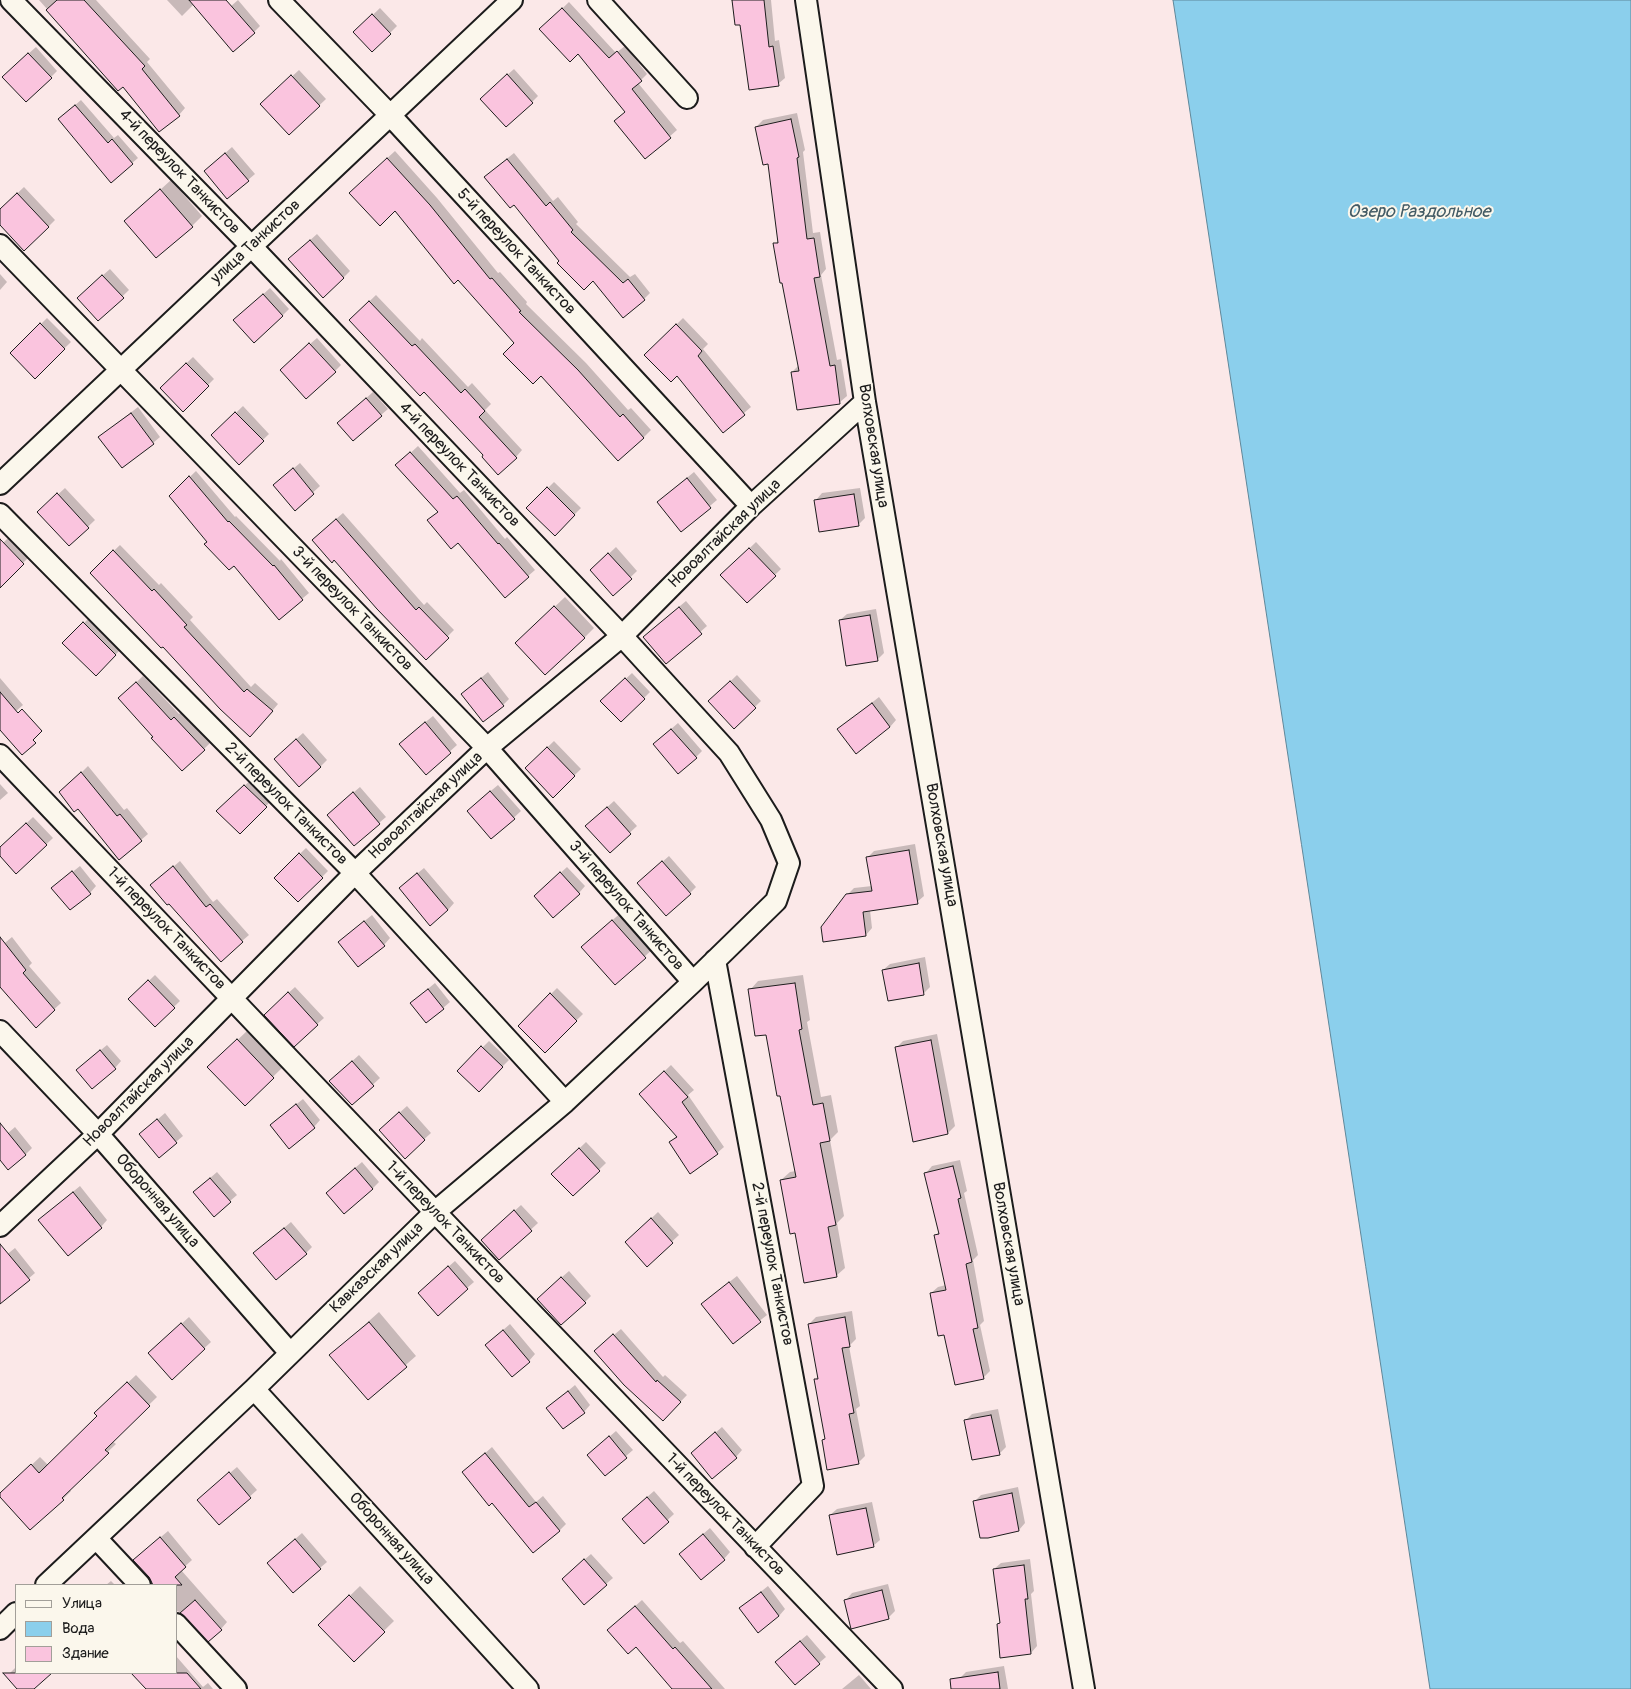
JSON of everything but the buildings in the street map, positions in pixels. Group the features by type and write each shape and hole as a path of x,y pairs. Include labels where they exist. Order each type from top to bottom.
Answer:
{"street":[{"name":"4-й переулок Танкистов","path":"11,0 251,246 622,636 729,754 771,820 788,863 776,901 715,960"},
{"name":"5-й переулок Танкистов","path":"279,0 390,115 751,506"},
{"name":"улица Танкистов","path":"0,484 512,0"},
{"path":"598,0 686,98"},
{"name":"Волховская улица","path":"806,0 865,402 1084,1689"},
{"name":"3-й переулок Танкистов","path":"0,245 487,748 693,982"},
{"name":"Новоалтайская улица","path":"0,1226 98,1134 355,873 487,748 622,636 751,506 865,402"},
{"name":"2-й переулок Танкистов","path":"0,514 355,873 565,1102"},
{"name":"1-й переулок Танкистов","path":"0,755 892,1689"},
{"name":"2-й переулок Танкистов","path":"715,960 813,1486 756,1547"},
{"name":"Кавказская улица","path":"47,1584 254,1389 435,1212 565,1102 715,960"},
{"name":"Оборонная улица","path":"0,1031 98,1134 290,1352"},
{"name":"Оборонная улица","path":"254,1389 528,1689"},
{"path":"96,1538 139,1584"},
{"path":"0,1629 15,1614"},
{"path":"178,1626 236,1689"}],"water":[{"name":"Озеро Раздольное","path":"1173,0 1631,0 1631,1689 1430,1689"}]}
